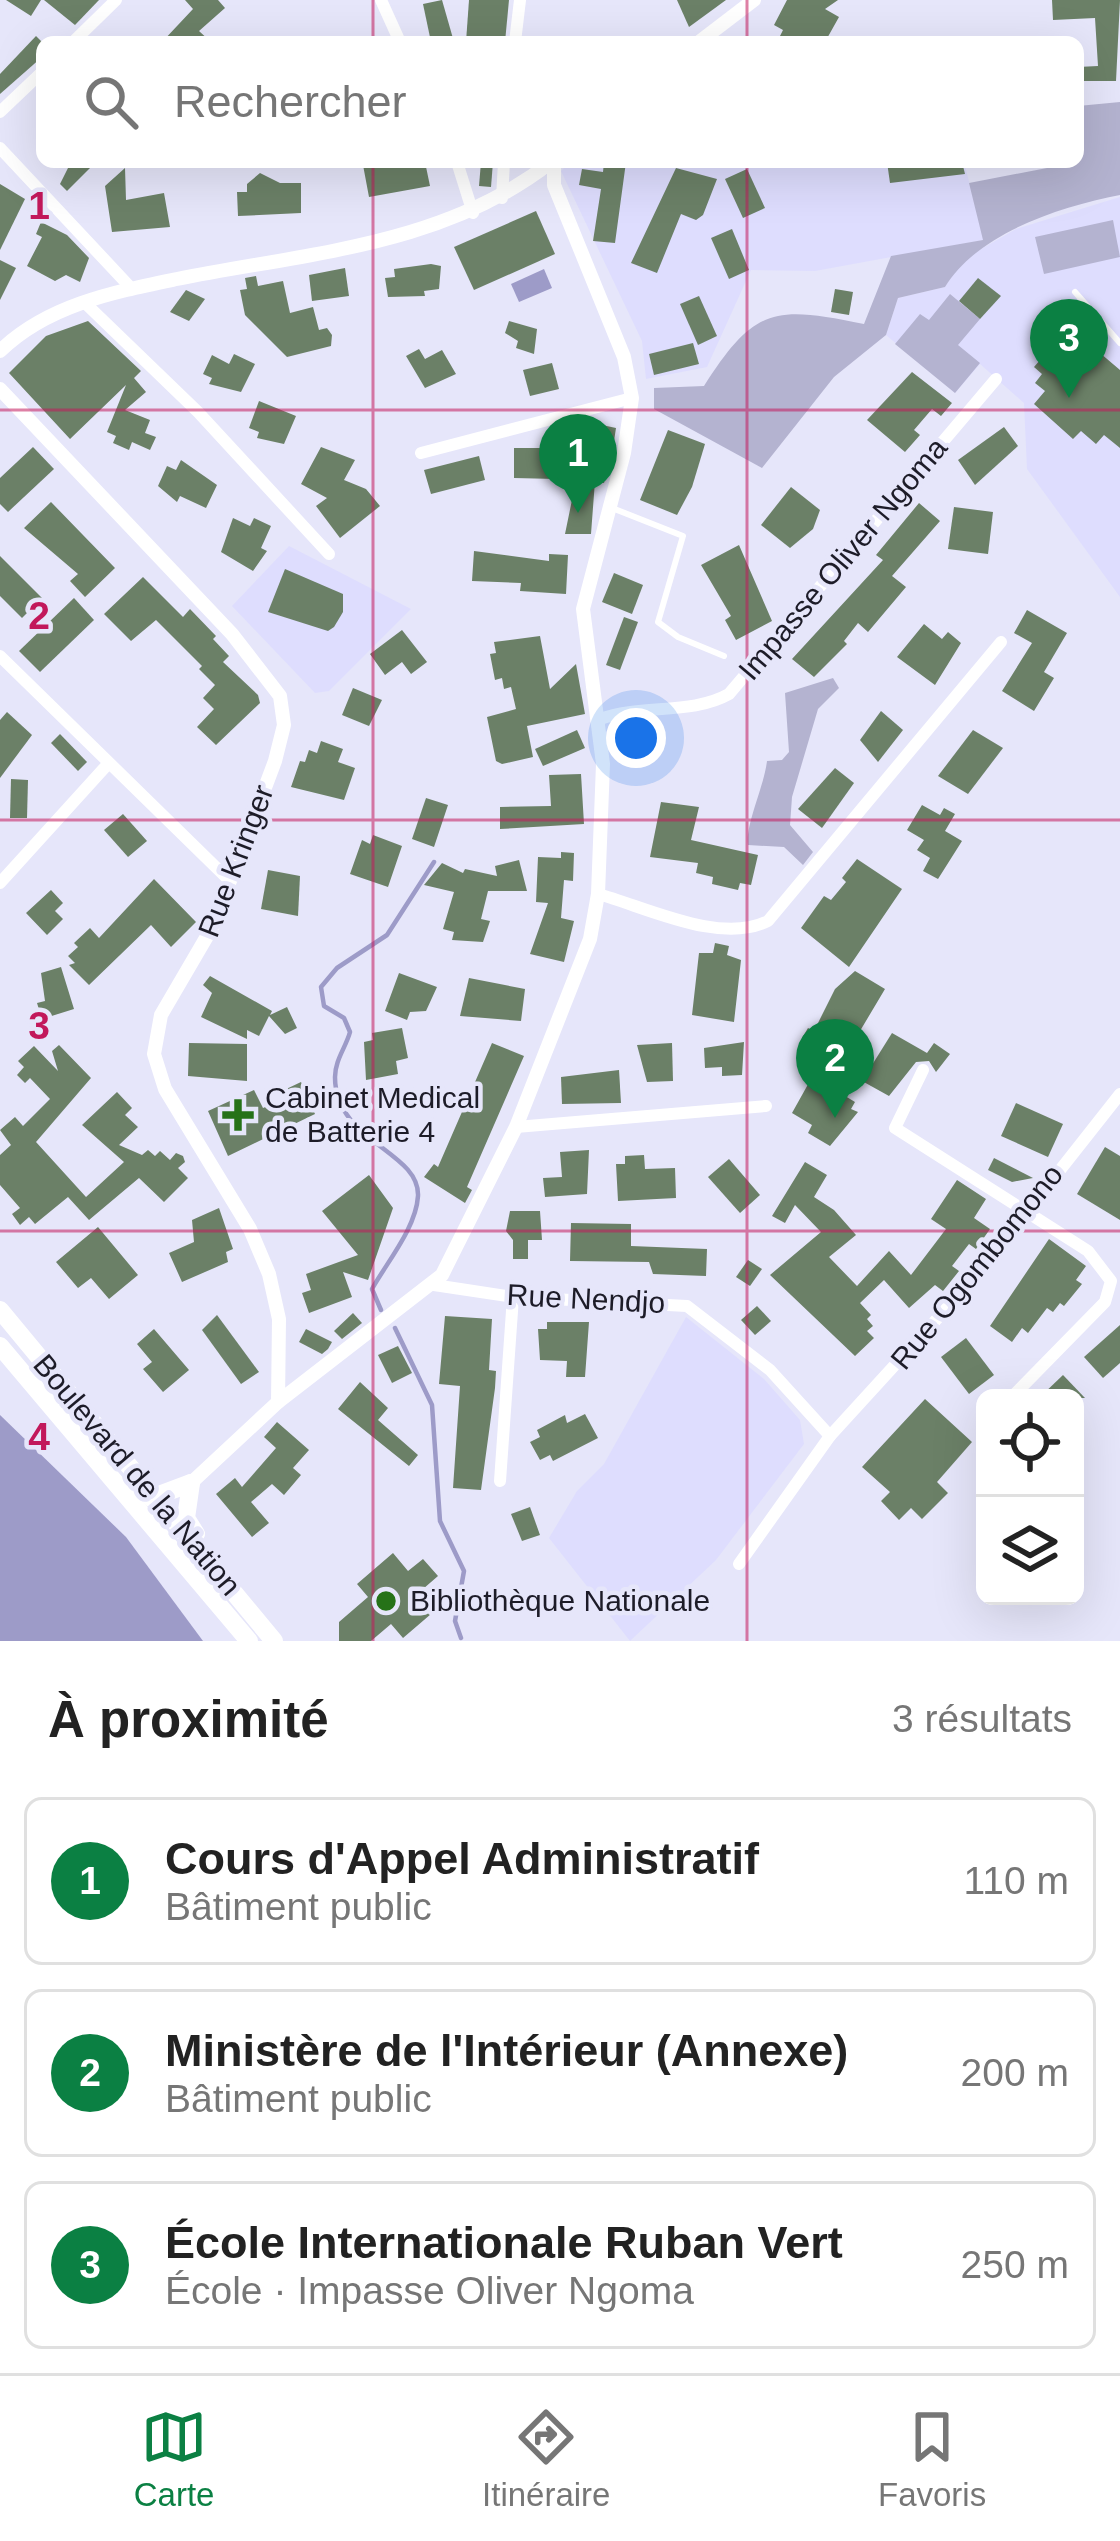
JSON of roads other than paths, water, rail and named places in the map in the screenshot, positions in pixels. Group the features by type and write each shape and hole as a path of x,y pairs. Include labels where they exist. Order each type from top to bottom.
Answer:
{"main road":[{"name":"Boulevard de la Nation","path":"0,1310 274,1641"},
{"name":"Boulevard de la Nation","path":"5,1352 250,1641"},
{"path":"5,1352 41,1382 141,1495 157,1497 190,1483"},
{"path":"157,1497 190,1483"},
{"path":"190,1483 187,1522 248,1595 274,1641"},
{"path":"157,1497 170,1545"}],"street":[{"path":"79,36 116,0"},
{"path":"381,0 397,36"},
{"path":"516,36 520,0"},
{"path":"707,36 754,0"},
{"path":"0,112 36,78"},
{"path":"0,148 130,288"},
{"path":"460,168 473,213"},
{"path":"502,198 504,168"},
{"path":"1,349 54,313 130,288 423,231 502,198 544,168"},
{"path":"190,1483 278,1402 434,1285 516,1127 583,960 598,894 600,719 583,609 611,507 632,398 624,357 557,196 553,168"},
{"path":"520,187 557,196"},
{"path":"84,302 198,412 329,554"},
{"name":"Impasse Oliver Ngoma","path":"600,719 627,709 702,705 729,694 996,379"},
{"name":"Rue Kringer","path":"0,389 253,657 280,695 281,739 202,949 165,1006 154,1054 164,1088 239,1210 269,1274 279,1319 278,1402"},
{"path":"421,453 632,398"},
{"path":"598,894 718,928 755,928 768,921 1001,642"},
{"path":"0,656 230,881"},
{"path":"0,883 107,765"},
{"path":"923,1070 896,1128 1028,1209 1099,1260 1111,1291 1019,1389"},
{"name":"Rue Ogombomono","path":"739,1564 830,1436 949,1308 1120,1094"},
{"path":"516,1127 766,1106"},
{"name":"Rue Nendjo","path":"434,1285 513,1297 687,1306 770,1370 830,1436"},
{"path":"500,1481 513,1297"}],"lane":[{"path":"1075,292 1120,344"},
{"path":"611,507 683,536 685,548 658,622 678,638 724,656"}],"waterway":[{"path":"381,1310 372,1289 407,1232 418,1196 406,1168 348,1117 339,1099 335,1071 350,1032 344,1018 324,1006 321,987 337,968 387,935 434,862"},
{"path":"395,1328 432,1405 440,1521 464,1571 455,1621 461,1638"}],"place":[{"name":"École Internationale Ruban Vert","path":"1069,398"},
{"name":"Cours d'Appel Administratif","path":"578,513"},
{"name":"Cabinet Medical de Batterie 4","path":"238,1115"},
{"name":"Ministère de l'Intérieur (Annexe)","path":"835,1118"},
{"name":"Bibliothèque Nationale","path":"386,1601"}]}
